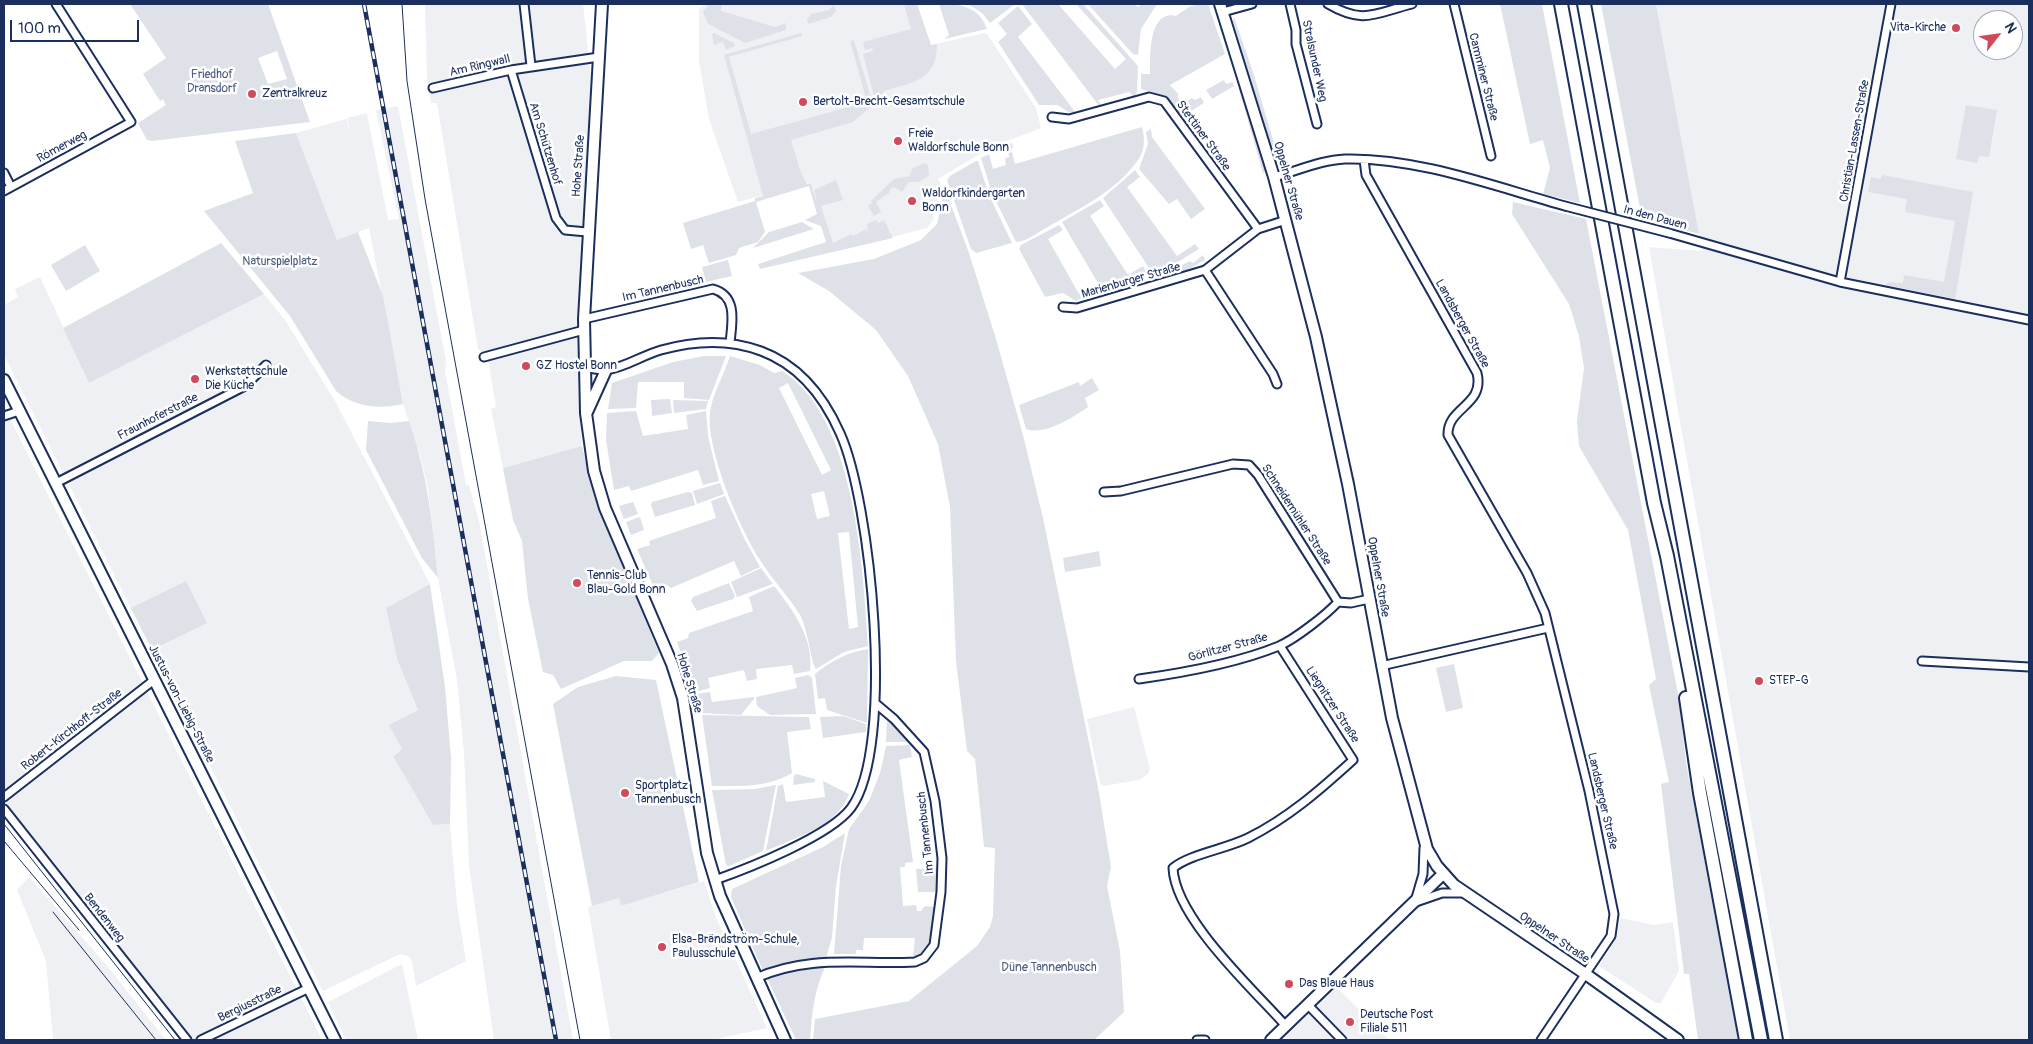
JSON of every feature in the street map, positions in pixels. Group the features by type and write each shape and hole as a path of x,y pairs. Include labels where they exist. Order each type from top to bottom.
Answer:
{"highway":[{"path":"1561,4 1654,503 1667,556 1722,847 1731,881 1762,1040"},
{"path":"1584,4 1776,1040"},
{"path":"1654,503 1653,524 1746,1040"},
{"path":"1722,847 1752,1040"}],"street":[{"name":"Römerweg","path":"4,191 131,122 56,4"},
{"path":"524,4 531,66"},
{"name":"Hohe Straße","path":"602,4 584,324 586,413 598,489 672,664 683,698 707,853 715,880 727,915 785,1040"},
{"path":"1222,8 1252,4"},
{"name":"Stralsunder Weg","path":"1290,4 1296,30 1296,44 1317,124"},
{"path":"1328,4 1347,15 1357,16 1366,16 1412,4"},
{"name":"Camminer Straße","path":"1454,4 1491,156"},
{"name":"Christian-Lassen-Straße","path":"1840,282 1891,4"},
{"name":"Oppelner Straße","path":"1222,8 1274,176 1334,414 1381,666 1423,839 1443,874 1463,893 1587,975 1678,1040"},
{"name":"Am Ringwall","path":"433,88 531,66 599,57"},
{"name":"Am Schützenhof","path":"511,70 556,218 565,230 588,232"},
{"name":"Stettiner Straße","path":"1052,117 1069,119 1149,97 1164,101 1258,229"},
{"name":"In den Dauen","path":"1274,176 1335,160 1364,160 1419,167 1669,233 1840,282 2029,320"},
{"name":"Landsberger Straße","path":"1364,160 1366,175 1477,373 1479,388 1476,394 1452,419 1448,435 1527,573 1539,598 1589,791 1614,914 1611,936 1587,975 1542,1040"},
{"path":"4,173 11,187"},
{"name":"Marienburger Straße","path":"1063,307 1077,308 1205,270 1258,229 1286,220"},
{"path":"1205,270 1273,374 1277,384"},
{"name":"Im Tannenbusch","path":"584,324 713,289 723,292 732,306 730,343"},
{"path":"484,357 584,324"},
{"path":"585,368 606,370 677,346 711,342 730,343 761,351 796,371 817,393 841,435 857,497 872,587 876,702 869,766 851,809 832,827 715,880"},
{"name":"Fraunhoferstraße","path":"56,483 245,386 266,365"},
{"path":"586,413 606,370"},
{"name":"Justus-von-Liebig-Straße","path":"4,380 334,1040"},
{"path":"4,416 19,411"},
{"name":"Schneidemühler Straße","path":"1104,492 1121,491 1233,464 1249,465 1258,475 1338,602"},
{"path":"1338,602 1351,603 1369,600"},
{"name":"Görlitzer Straße","path":"1140,679 1204,666 1280,646 1327,613 1338,602"},
{"path":"1381,666 1548,628"},
{"name":"Liegnitzer Straße","path":"1280,646 1353,760 1307,801 1282,819 1247,838 1220,850 1188,859 1173,868 1178,888 1200,930 1213,947 1286,1026"},
{"path":"1922,661 2029,667"},
{"name":"Robert-Kirchhoff-Straße","path":"4,797 154,680"},
{"name":"Im Tannenbusch","path":"756,978 776,969 805,963 915,962 924,958 934,945 941,892 942,858 931,777 924,752 918,743 876,702"},
{"name":"Bendenweg","path":"4,809 187,1040"},
{"path":"1414,903 1421,887 1425,859 1423,839"},
{"path":"1272,1040 1443,874"},
{"path":"1414,903 1442,893 1463,893"},
{"name":"Bergiusstraße","path":"201,1040 309,988"},
{"path":"1308,1005 1342,1040"},
{"path":"1197,1040 1205,1040"}],"shaded area":[{"path":"425,4 583,4 591,76 577,318 578,385 582,446 503,468 491,409 496,407 488,359 478,349 437,103 431,103 427,79"},
{"path":"706,4 917,4 931,45 987,34 1036,108 1041,128 991,147 938,179 941,184 933,220 927,228 834,252 811,182 738,202 709,119 699,61 699,9"},
{"path":"1656,4 2029,4 2029,1040 1790,1040 1649,247 1702,251"},
{"path":"398,106 446,361 445,371 466,485 469,485 479,521 573,1040 494,1040 469,866 464,753 457,680 438,578 428,489 421,458 403,404 369,228 337,240 296,133 346,119 350,133 347,118 367,113 388,220 399,219 376,110"},
{"path":"40,277 89,383 264,294 285,320 335,401 430,584 386,608 397,659 418,710 390,725 402,749 393,755 433,825 450,824 457,905 466,961 416,986 412,961 408,956 400,954 323,991 4,355 4,305 18,297 15,289"},
{"path":"4,407 322,1040 194,1040 4,800"},
{"path":"1134,707 1150,769 1148,774 1139,780 1103,786 1100,783 1087,719"},
{"path":"29,877 104,962 166,1040 53,1040 46,961 17,890"},
{"name":"Elsa-Brändström-Schule, Paulusschule","path":"704,881 715,915 767,1028 712,1040 611,1040 588,907 619,898 621,906"},
{"path":"1620,918 1654,925 1673,922 1679,971 1661,1003 1656,1003 1599,966 1617,938"},
{"path":"402,964 418,1040 346,1040 328,1002"},
{"path":"1337,987 1389,1040 1289,1040 1285,1037"}],"green space":[{"name":"Friedhof Dransdorf","path":"130,4 268,4 310,122 152,141 147,140 138,123 166,105 163,99 160,101 143,74 166,58","holes":["277,51 287,79 268,84 258,58"]},
{"path":"709,4 722,4 721,11 775,27 786,23 786,30 745,43 708,24 703,12"},
{"path":"834,4 836,11 831,17 808,24 807,20 811,14 829,10"},
{"path":"904,4 917,4 931,45 937,44 936,56 933,65 922,78 884,91 876,104 863,54 873,51 872,48 865,50 863,42 911,29"},
{"path":"939,4 961,6 974,11 984,21 987,29 944,39 949,35"},
{"path":"968,4 1015,4 990,23 982,13"},
{"path":"1022,4 1058,4 1115,69 1126,59 1076,4 1083,4 1138,66 1137,92 1134,97 1129,92 1098,100 1102,106 1099,106"},
{"path":"1088,4 1134,4 1138,7 1142,4 1157,4 1141,29 1138,55 1133,54"},
{"path":"1198,4 1208,4 1225,54 1170,85 1179,95 1177,96 1182,104 1192,98 1195,100 1201,97 1204,103 1181,117 1164,96 1141,89 1141,74 1150,74 1152,36 1160,20 1167,16 1176,16 1189,7"},
{"path":"1500,4 1542,4 1580,203 1543,194 1550,168 1543,140 1530,144"},
{"path":"1601,4 1656,4 1699,234 1642,219"},
{"path":"1018,6 1032,24 1018,37 1076,113 1068,112 1058,105 1039,105 998,42 1007,34 998,23"},
{"path":"1234,17 1253,72 1281,167 1277,165 1233,21"},
{"path":"714,33 734,43 735,46 726,50 723,42 714,45 712,34"},
{"path":"801,33 802,36 729,57 751,134 867,102 850,41 854,40 873,105 853,122 791,140 801,173 807,184 811,183 817,203 814,190 836,180 843,200 821,206 833,243 866,229 868,234 867,224 876,220 878,223 884,220 893,238 760,269 758,264 826,242 821,226 805,220 817,214 809,186 756,202 765,232 758,242 739,248 736,255 709,263 703,245 691,249 683,223 755,201 755,198 763,196 724,55"},
{"path":"1224,80 1226,84 1233,82 1234,86 1212,99 1206,90"},
{"path":"1241,87 1268,172 1263,173 1239,89"},
{"path":"1966,105 1997,110 1989,157 1979,156 1977,163 1956,159"},
{"path":"1142,127 1144,140 1142,153 1119,181 1108,191 1083,207 1031,237 1016,242 992,193 981,158 989,154 993,169 1006,165 1005,158 1009,157 1008,151 1002,152 1001,147 1012,143 1013,148 1011,149 1015,164"},
{"path":"1151,129 1152,137 1205,209 1191,219 1177,199 1169,204 1139,169 1148,144 1146,132"},
{"name":"Naturspielplatz","path":"296,133 337,240 358,232 383,296 403,404 377,407 368,406 351,401 336,391 290,316 204,211 253,193 235,141"},
{"path":"978,161 989,195 1012,243 976,253 971,249 947,180 950,176"},
{"path":"924,163 928,165 929,176 918,182 909,182 902,192 894,187 891,188 889,193 876,202 881,212 874,216 868,206 872,203 871,201 894,179 910,176 912,169"},
{"path":"1135,170 1140,177 1127,187 1177,256 1195,244 1199,249 1160,273 1153,274 1103,198"},
{"path":"1882,175 1973,192 1955,299 1886,285 1889,282 1903,283 1904,275 1944,282 1955,221 1905,212 1907,199 1868,192 1871,177 1881,179"},
{"name":"Düne Tannenbusch","path":"945,189 969,253 1023,435 1043,518 1098,787 1111,867 1107,886 1120,951 1124,1012 1094,1040 813,1040 815,1019 909,1001 977,946 990,927 993,916 995,848 984,847 975,759 967,751 956,661 950,507 938,444 908,376 876,330 829,291 798,273 874,259 921,240 937,224"},
{"path":"1100,200 1104,206 1090,216 1128,275 1143,266 1146,272 1102,290 1062,222"},
{"path":"1513,202 1586,219 1679,699 1686,762 1738,1040 1698,1040 1689,974 1684,974 1661,784 1669,782 1649,685 1656,679 1628,530 1579,446 1577,421 1584,368 1579,336 1569,304 1512,214"},
{"path":"802,222 814,229 753,248 769,232"},
{"path":"1059,225 1063,230 1048,239 1079,294 1095,285 1097,289 1076,301 1063,293 1045,297 1019,249 1021,245"},
{"path":"221,243 264,294 89,383 63,328"},
{"path":"85,245 100,271 66,291 51,265"},
{"path":"1203,255 1205,260 1187,270 1187,273 1158,281 1157,277 1190,261 1193,263"},
{"path":"728,260 732,276 706,282 702,267"},
{"path":"1144,277 1147,284 1106,296 1104,292"},
{"path":"704,356 726,356 709,400 684,398 684,382 638,382 636,408 608,409 612,383 673,362"},
{"path":"730,356 760,365 774,373 782,371 806,392 826,422 840,457 858,536 868,646 844,652 816,669 803,621 752,546 734,510 719,468 710,429 710,413 713,398","holes":["788,383 831,470 822,475 779,388","824,491 830,516 817,519 811,494","849,532 858,627 849,629 838,533"]},
{"path":"1092,378 1099,390 1085,398 1088,407 1050,428 1042,430 1026,429 1019,405 1079,382 1080,386"},
{"path":"670,399 672,413 652,416 651,400"},
{"path":"673,400 708,401 706,409 674,413"},
{"path":"636,411 643,436 688,429 686,415 706,411 708,436 719,481 703,485 698,470 631,491 629,486 614,490 606,440 607,413"},
{"path":"368,421 391,423 409,421 425,480 438,578 422,558 366,450"},
{"name":"Tennis-Club Blau-Gold Bonn","path":"582,446 595,499 659,653 652,661 624,661 561,689 553,675 543,672 528,599 522,541 513,520 503,468"},
{"path":"720,483 724,494 697,504 693,491"},
{"path":"688,492 692,493 695,505 655,517 651,505 652,502"},
{"path":"725,496 745,540 760,567 741,576 734,561 671,588 667,585 655,590 637,549 650,545 649,541 716,518 711,501"},
{"path":"633,502 638,514 624,519 619,506"},
{"path":"640,517 644,530 631,535 626,522"},
{"path":"1099,551 1101,566 1065,572 1063,558"},
{"path":"761,568 773,584 737,597 731,582"},
{"path":"186,581 207,623 152,650 131,608"},
{"path":"729,583 735,596 733,599 697,611 691,601 693,597"},
{"path":"430,584 445,687 451,758 450,824 433,825 393,756 402,749 389,725 418,710 397,659 386,608"},
{"path":"774,586 801,625 809,647 810,671 794,674 792,665 756,669 757,679 747,681 744,670 708,678 710,688 695,692 677,642 688,638 689,633 753,611 749,597"},
{"path":"868,649 867,723 827,710 825,698 818,699 815,674 840,658"},
{"path":"1454,664 1463,708 1446,712 1436,668"},
{"path":"808,675 812,678 816,714 770,715 757,706 756,697 797,688 795,678"},
{"name":"Sportplatz Tannenbusch","path":"616,676 656,680 699,882 621,906 619,898 592,906 553,704 578,687"},
{"path":"710,692 712,702 754,697 754,699 741,715 700,713 696,694"},
{"path":"882,711 911,742 886,742 887,719"},
{"path":"702,715 809,717 811,729 787,732 792,773 763,784 712,786"},
{"path":"843,716 866,724 866,732 823,738 820,717"},
{"path":"910,745 912,757 899,760 913,862 905,863 905,867 900,867 903,906 916,905 917,911 921,911 925,906 935,907 931,937 925,950 913,957 915,938 864,938 863,950 856,950 856,954 834,954 841,866 849,829 869,801 880,773 886,746"},
{"path":"796,774 815,779 815,782 793,785"},
{"path":"823,781 849,794 835,815 814,830 766,851 778,786 783,784 786,802 825,797"},
{"path":"776,785 763,851 729,866 726,865 712,790 755,789"},
{"path":"845,833 836,886 832,938 826,958 794,961 763,971 731,897 732,889 823,847"},
{"path":"937,868 937,892 918,892 916,869"},
{"path":"826,965 816,993 810,1040 796,1040 767,978 780,971"}],"tram line":[{"path":"402,4 407,81 425,199 580,1040"},
{"path":"4,824 175,1040"},
{"path":"4,841 79,930"},
{"path":"53,912 156,1040"}],"railway":[{"path":"364,4 556,1040"}],"place":[{"name":"Vita-Kirche","path":"1956,28"},
{"name":"Zentralkreuz","path":"252,94"},
{"name":"Bertolt-Brecht-Gesamtschule","path":"803,102"},
{"name":"Freie Waldorfschule Bonn","path":"898,141"},
{"name":"Waldorfkindergarten Bonn","path":"912,201"},
{"name":"GZ Hostel Bonn","path":"526,366"},
{"name":"Werkstattschule Die Küche","path":"195,379"},
{"name":"Tennis-Club Blau-Gold Bonn","path":"577,583"},
{"name":"STEP-G","path":"1759,681"},
{"name":"Sportplatz Tannenbusch","path":"625,793"},
{"name":"Elsa-Brändström-Schule, Paulusschule","path":"662,947"},
{"name":"Das Blaue Haus","path":"1289,984"},
{"name":"Deutsche Post Filiale 511","path":"1350,1022"}]}
